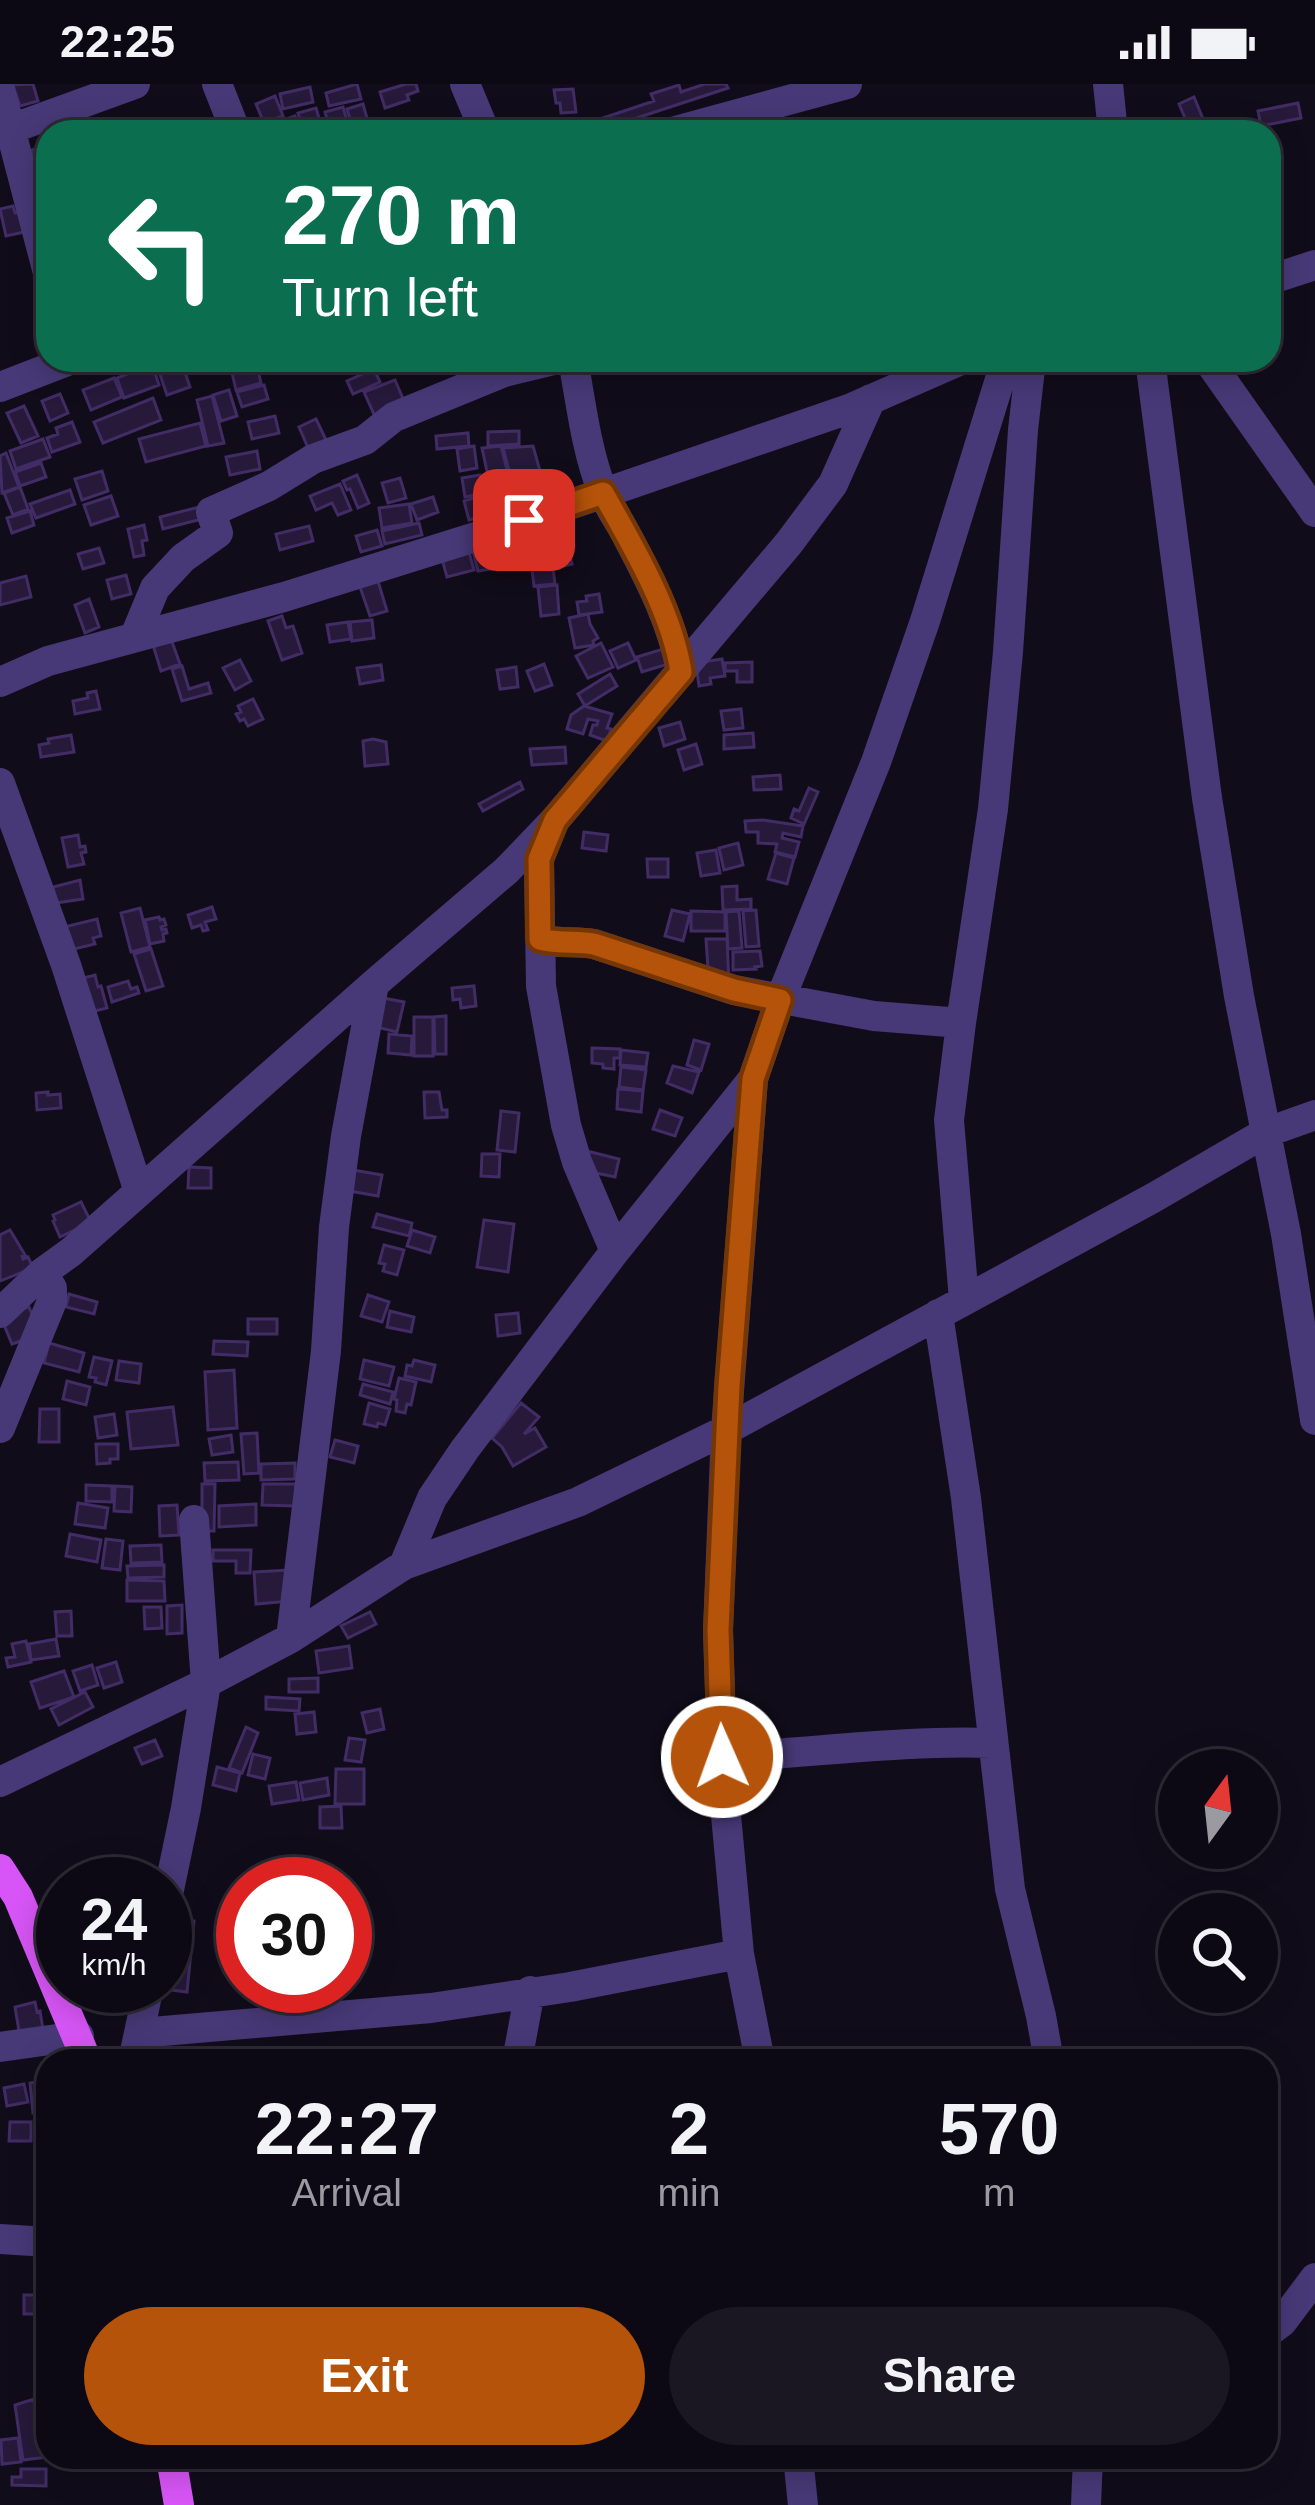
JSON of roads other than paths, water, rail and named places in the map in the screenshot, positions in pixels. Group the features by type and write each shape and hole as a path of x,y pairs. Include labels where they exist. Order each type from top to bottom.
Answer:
{"main road":[{"path":"0,1869 18,1898 83,2048"},
{"path":"173,2469 179,2505"}],"street":[{"path":"38,120 135,84"},
{"path":"217,84 231,120"},
{"path":"465,84 480,120"},
{"path":"716,120 847,84"},
{"path":"1108,84 1112,120"},
{"path":"0,90 6,132 36,233"},
{"path":"6,132 36,121"},
{"path":"1281,276 1315,265"},
{"path":"0,387 39,372"},
{"path":"135,636 155,588 183,558 218,533 211,512 314,459 365,440 394,417 504,372"},
{"path":"575,372 603,493 667,622 681,672"},
{"path":"0,682 48,661 284,597 485,534 871,399 933,372"},
{"path":"758,2049 739,1954 722,1757 718,1630 726,1430 753,1079 876,762 1002,372"},
{"path":"1030,372 993,808 949,1120 951,1307 966,1498 1010,1889 1047,2049"},
{"path":"1152,372 1207,798 1315,1420"},
{"path":"1217,372 1315,511"},
{"path":"0,1313 506,871 555,820 789,543 832,484 871,399"},
{"path":"0,783 66,965 139,1192"},
{"path":"555,820 539,859 542,986 566,1125 615,1251"},
{"path":"540,939 594,944 734,990 780,1000 874,1016 961,1023"},
{"path":"291,1637 326,1351 334,1227 374,984"},
{"path":"404,1565 432,1498 465,1449 753,1079"},
{"path":"0,1782 206,1683 291,1637 404,1565 578,1502 726,1430 1154,1198 1264,1133 1315,1114"},
{"path":"0,1428 52,1301 52,1288 42,1273"},
{"path":"176,1857 206,1683 194,1520"},
{"path":"722,1757 905,1743 992,1743"},
{"path":"143,2013 136,2047 570,1987 739,1954"},
{"path":"519,2049 530,1991"},
{"path":"0,2048 83,2048"},
{"path":"0,2239 36,2241"},
{"path":"1278,2325 1315,2278"},
{"path":"799,2469 803,2505"},
{"path":"1086,2505 1088,2469"}]}
